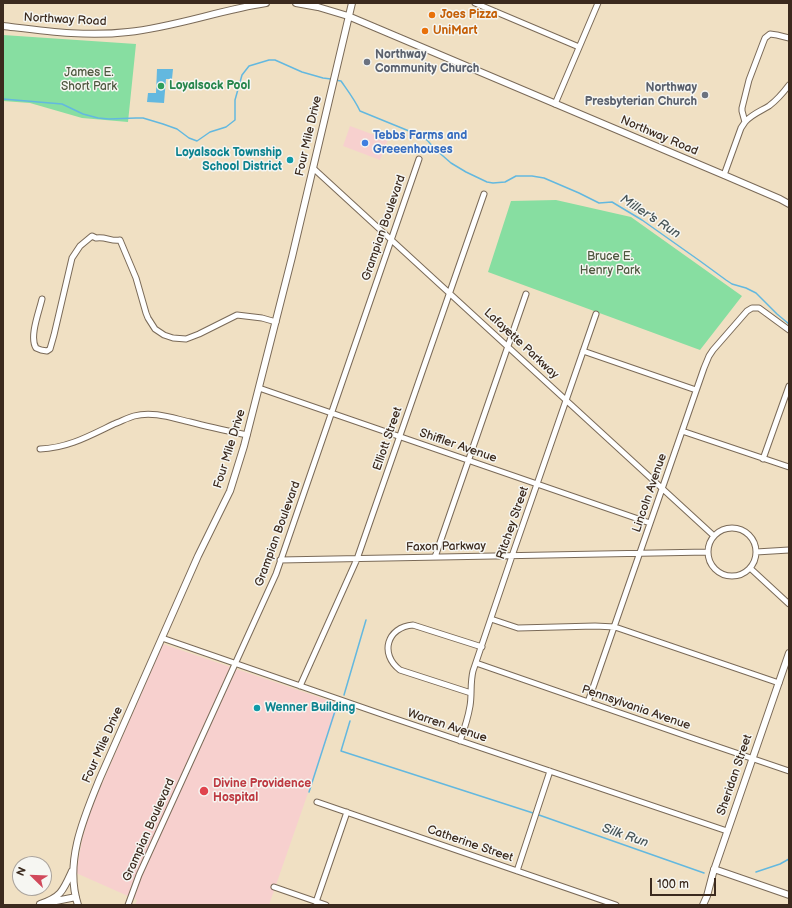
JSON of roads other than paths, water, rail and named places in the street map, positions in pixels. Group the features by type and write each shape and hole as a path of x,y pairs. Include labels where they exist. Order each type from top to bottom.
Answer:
{"street":[{"name":"Northway Road","path":"3,26 81,34 114,33 148,29 266,3"},
{"name":"Northway Road","path":"296,3 318,7 348,16 789,204"},
{"name":"Four Mile Drive","path":"78,905 73,879 73,867 83,823 89,806 198,556 236,476 276,322 352,3"},
{"path":"475,3 579,47"},
{"path":"555,104 598,3"},
{"path":"745,122 742,108 763,43 770,34 789,38"},
{"path":"724,175 740,128 752,115 777,100 789,86"},
{"name":"Grampian Boulevard","path":"128,905 139,875 272,584 419,159"},
{"name":"Lafayette Parkway","path":"313,168 450,292 714,536"},
{"name":"Elliott Street","path":"300,686 357,559 484,194"},
{"path":"42,299 33,332 33,342 36,348 47,351 50,349 54,335 72,258 80,246 92,236 96,238 105,238 115,242 120,240 136,278 148,318 155,329 164,335 173,338 186,339 237,315 262,318 276,322"},
{"path":"435,557 526,294"},
{"name":"Lincoln Avenue","path":"588,702 709,356 747,311 752,308 756,307 764,311 789,330"},
{"name":"Ritchey Street","path":"460,741 469,713 472,675 596,314"},
{"path":"583,351 696,390"},
{"path":"764,459 789,386"},
{"name":"Shiffler Avenue","path":"259,388 650,523"},
{"path":"40,449 64,446 124,420 148,414 165,416 247,435"},
{"path":"682,430 789,467"},
{"path":"731,528 741,529 749,535 754,542 756,552 755,559 750,568 745,572 731,575 721,573 713,566 708,557 708,552 709,545 714,536 722,530 731,528"},
{"path":"756,552 789,550"},
{"name":"Faxon Parkway","path":"280,560 708,552"},
{"path":"750,568 789,604"},
{"path":"490,619 518,628 614,627 778,683"},
{"path":"471,693 400,670 395,666 390,658 388,649 389,643 397,630 402,627 413,625 482,647"},
{"name":"Warren Avenue","path":"162,638 727,831"},
{"name":"Sheridan Street","path":"703,905 789,652"},
{"name":"Pennsylvania Avenue","path":"476,664 789,771"},
{"path":"517,871 550,771"},
{"name":"Catherine Street","path":"317,802 616,905"},
{"path":"316,902 347,812"},
{"path":"37,904 51,900 59,894 66,885 73,867"},
{"path":"714,869 789,895"},
{"path":"274,887 326,905"},
{"path":"37,904 76,897"},
{"path":"37,904 47,905"}],"water":[{"name":"Loyalsock Pool","path":"157,69 173,69 172,79 166,79 164,103 147,102 148,93 156,93"}],"waterway":[{"name":"Miller's Run","path":"3,99 62,104 83,114 98,118 143,118 177,129 189,138 197,141 210,132 226,127 235,120 235,100 242,75 249,66 269,60 275,60 302,72 331,79"},
{"name":"Miller's Run","path":"335,80 341,81 354,99 360,111 427,140 451,163 487,182 505,182 516,176 532,176 544,178 599,203 612,202 642,220 732,284 756,293 789,324"},
{"path":"344,695 366,620"},
{"path":"309,792 336,708"},
{"path":"350,721 341,751 533,813"},
{"name":"Silk Run","path":"539,815 704,873"},
{"name":"Silk Run","path":"756,872 780,864 789,859"}],"place":[{"name":"Joes Pizza","path":"432,15"},
{"name":"UniMart","path":"425,31"},
{"name":"Northway Community Church","path":"367,62"},
{"name":"Loyalsock Pool","path":"161,86"},
{"name":"Northway Presbyterian Church","path":"705,95"},
{"name":"Tebbs Farms and Greeenhouses","path":"365,143"},
{"name":"Loyalsock Township School District","path":"290,160"},
{"name":"Wenner Building","path":"257,708"},
{"name":"Divine Providence Hospital","path":"204,791"}],"park label":[{"name":"James E. Short Park","path":"89,80"},
{"name":"Bruce E. Henry Park","path":"610,264"}]}
